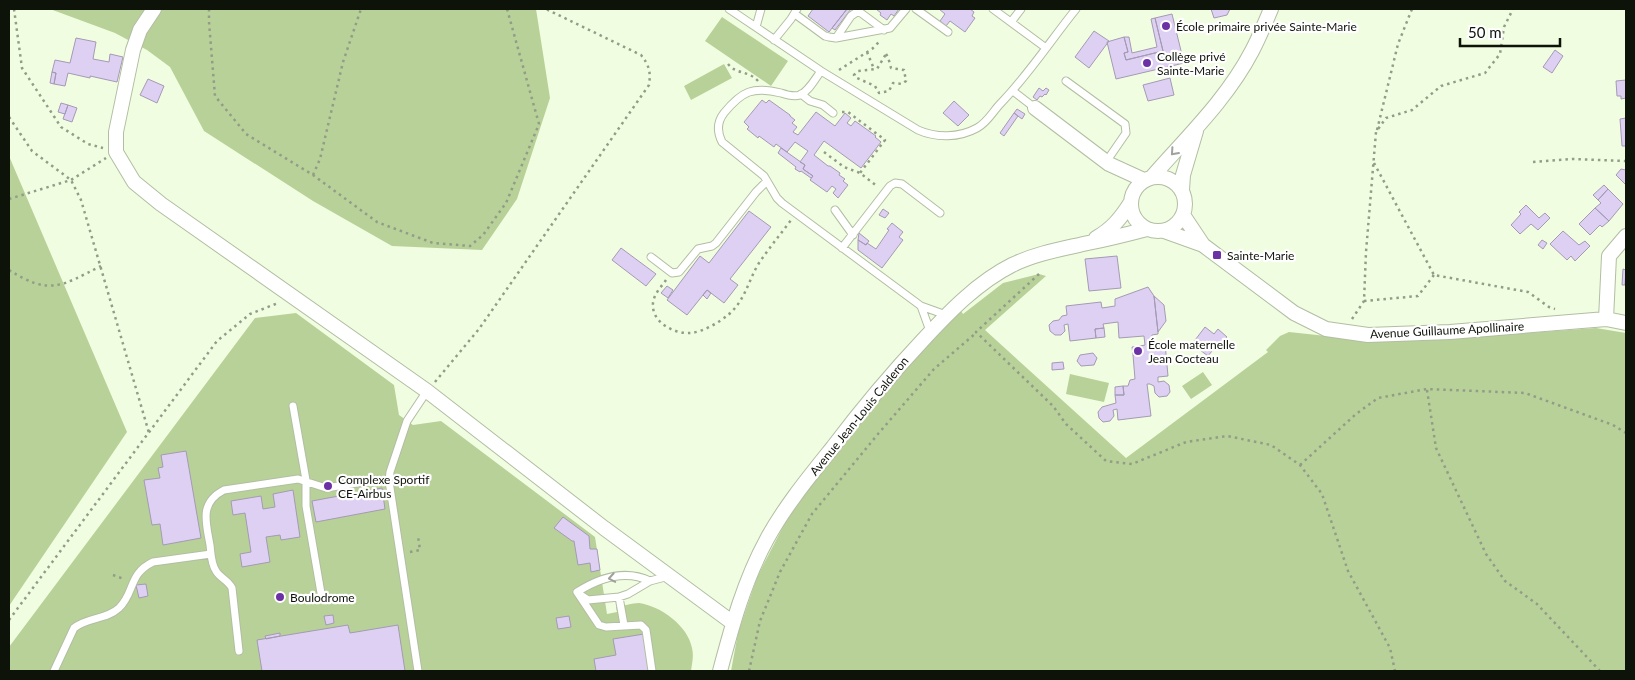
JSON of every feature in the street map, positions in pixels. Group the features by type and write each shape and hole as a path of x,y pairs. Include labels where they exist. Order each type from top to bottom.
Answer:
{"street":[{"path":"154,9 140,30 133,50 116,132 116,152 134,182 161,204 427,391 604,528 733,623"},
{"name":"Avenue Jean-Louis Calderon","path":"1086,244 1109,231 1120,219 1132,198 1148,179 1197,128 1247,61 1271,9"},
{"path":"1035,108 1108,163 1148,179 1160,176 1168,178 1182,190"},
{"name":"Avenue Jean-Louis Calderon","path":"1183,215 1186,206 1182,190 1183,174 1197,128"},
{"path":"1108,163 1132,198 1132,210 1135,218 1140,225 1147,229"},
{"path":"1164,231 1178,222 1183,215"},
{"name":"Avenue Guillaume Apollinaire","path":"1183,215 1203,245"},
{"name":"Avenue Jean-Louis Calderon","path":"720,671 733,623 754,567 767,539 787,505 906,358 946,315 981,285 1010,266 1029,257 1052,250 1147,229 1164,231"},
{"name":"Avenue Guillaume Apollinaire","path":"1164,231 1203,245 1294,314 1326,329 1368,335 1450,332 1606,319 1626,323"},
{"path":"1606,319 1609,256 1626,237"}],"lane":[{"path":"729,9 821,71 918,130 939,136 963,134 977,128 989,118 1013,91 1076,9"},
{"path":"756,27 761,9"},
{"path":"774,40 796,11 825,36 836,38 884,30 892,26 906,9"},
{"path":"916,9 948,32"},
{"path":"993,9 1046,48"},
{"path":"1011,22 1021,9"},
{"path":"836,38 851,16 858,12 884,30"},
{"path":"821,71 806,91 801,94 791,96 761,89 746,93 732,103 722,115 718,125 718,134 722,142 760,173 777,198 796,214 921,306 946,315"},
{"path":"1066,81 1125,124 1126,133 1108,163"},
{"path":"1013,91 1035,108"},
{"path":"801,94 810,101 823,105 833,113"},
{"path":"652,257 672,273 678,272 698,249 712,246 716,243 756,192 767,181"},
{"path":"842,248 885,192 895,183 902,184 940,214"},
{"path":"835,210 852,235"},
{"path":"921,306 930,331"},
{"path":"418,671 389,481 390,472 408,421 427,391"},
{"path":"293,406 306,480 306,506 321,593"},
{"path":"239,650 232,588 216,572 211,554 205,512 216,494 224,490 298,479 326,488 376,480 389,481"},
{"path":"54,671 74,628 79,624 104,617 121,606 139,571 146,565 153,562 211,554"},
{"path":"576,592 592,582 630,574 650,581"},
{"path":"576,592 588,600 619,597 650,581 669,576"},
{"path":"576,592 599,625 606,627 641,625 646,630 652,671"},
{"path":"619,597 624,625"}],"path":[{"path":"14,9 22,68 61,127 88,144 116,152"},
{"path":"209,9 215,96 246,134 313,175 377,222 434,243 470,246 483,235 506,203 539,124 507,9"},
{"path":"313,175 320,159 343,62 361,9"},
{"path":"427,391 479,329 649,85 649,64 641,55 546,9"},
{"path":"1344,332 1364,301 1376,132 1398,44 1412,9"},
{"path":"1376,132 1386,118 1412,110 1441,86 1485,73 1500,54 1504,27 1513,9"},
{"path":"830,76 866,52 882,38 884,30"},
{"path":"866,52 874,70"},
{"path":"886,54 891,68 904,70 906,81 902,84 893,83 889,91 880,93 877,92 874,85 854,75 858,71 874,70 879,67 886,54"},
{"path":"728,64 735,72 751,75 756,79 761,89"},
{"path":"833,113 848,112 885,140 860,173"},
{"path":"9,117 32,151 71,180 82,200 149,433"},
{"path":"9,198 71,180 116,152"},
{"path":"824,152 844,167 860,173 885,192"},
{"path":"1533,162 1572,159 1626,161"},
{"path":"1374,162 1434,275"},
{"path":"672,273 655,296 653,303 654,311 662,323 679,332 690,333 702,330 728,315 737,306 744,297 758,265 796,214"},
{"path":"9,270 22,279 46,287 62,286 101,266"},
{"path":"749,671 760,621 777,580 812,514 934,369 1039,274"},
{"path":"1364,301 1418,296 1434,275"},
{"path":"1434,275 1528,292 1550,307 1559,309"},
{"path":"9,620 217,341 250,314 296,298"},
{"path":"976,332 1053,406 1066,424 1106,461 1132,464 1186,442 1227,436 1271,445 1300,465 1322,494 1348,571 1390,648 1395,671"},
{"path":"1300,465 1356,414 1378,398 1427,389 1525,393 1613,425 1626,433"},
{"path":"1427,389 1436,448 1486,554 1505,581 1537,604 1600,671"},
{"path":"400,554 420,550 418,536"}],"green space":[{"path":"50,9 536,9 550,98 517,199 482,250 392,246 313,201 204,131 170,67 147,50 115,33"},
{"path":"722,17 788,61 771,86 705,41"},
{"path":"724,64 732,78 691,100 684,86"},
{"path":"9,156 127,432 9,606"},
{"path":"1039,274 1046,276 985,330 1126,458 1268,352 1266,350 1280,336 1289,332 1373,341 1596,328 1626,333 1626,671 731,671 738,633 757,577 786,521 828,462 920,351 961,311 963,314 1003,283"},
{"name":"Complexe Sportif CE-Airbus","path":"296,313 394,385 399,415 413,425 441,421 595,537 607,614 617,612 616,607 639,603 656,608 672,618 685,632 692,648 691,671 9,671 9,647 255,318"},
{"path":"1203,372 1212,385 1191,399 1182,386"},
{"path":"1070,374 1109,383 1104,402 1066,394"}],"building":[{"path":"813,9 847,9 829,32 808,16"},
{"path":"847,9 851,9 835,30 832,28"},
{"path":"876,9 899,9 894,16 891,14 887,20"},
{"path":"939,9 970,9 974,12 972,16 975,18 965,32 950,21 946,26 940,21 945,14"},
{"path":"1211,9 1230,9 1227,15 1214,18"},
{"path":"1172,14 1184,63 1116,79 1107,42 1124,37 1128,52 1124,53 1126,60 1163,51 1155,18"},
{"path":"1155,18 1163,51 1126,60 1124,53 1128,52 1124,37 1129,37 1132,53 1157,47 1151,19"},
{"path":"1094,31 1109,41 1089,68 1075,57"},
{"path":"76,38 96,42 93,59 109,62 110,54 123,57 117,82 68,73 65,86 54,84 56,73 52,72 55,60 70,63"},
{"path":"1555,50 1563,56 1552,73 1543,67"},
{"path":"52,72 56,73 54,84 50,83"},
{"path":"1170,78 1174,95 1148,101 1143,85"},
{"path":"148,79 164,86 157,103 140,95"},
{"path":"1626,80 1626,98 1621,99 1621,96 1617,96 1616,81"},
{"path":"1039,88 1043,91 1046,88 1049,90 1046,95 1040,96 1037,100 1033,97"},
{"path":"762,100 766,103 769,100 790,115 795,120 792,123 797,127 793,132 798,135 816,112 835,126 845,113 851,118 847,123 851,126 855,121 876,136 881,142 861,168 824,141 814,155 840,173 839,175 845,179 843,181 848,185 838,198 833,193 836,189 832,186 827,192 810,180 813,176 803,169 805,165 800,162 808,151 795,142 787,152 776,144 774,147 759,136 758,138 747,129 749,127 744,122"},
{"path":"954,101 969,115 958,126 943,113"},
{"path":"61,103 68,105 65,114 58,112"},
{"path":"68,105 77,108 72,122 63,119"},
{"path":"1017,109 1025,114 1022,119 1014,113"},
{"path":"1014,113 1018,116 1004,136 1000,133"},
{"path":"1626,118 1626,146 1622,146 1620,119"},
{"path":"781,148 805,165 803,169 813,176 811,178 795,169 796,167 778,153"},
{"path":"1621,169 1626,170 1626,185 1616,175"},
{"path":"1604,185 1608,189 1598,200 1593,195"},
{"path":"1608,189 1623,204 1609,221 1595,208 1601,203 1598,200"},
{"path":"1526,205 1539,218 1545,213 1550,218 1538,230 1531,224 1520,234 1511,225"},
{"path":"1595,208 1609,221 1602,227 1600,225 1590,235 1579,224"},
{"path":"883,209 889,213 885,218 879,215"},
{"path":"749,211 771,227 730,279 738,285 724,303 707,290 687,315 667,300 700,256 709,263"},
{"path":"892,223 903,232 899,237 903,240 882,268 858,250 858,240 876,249"},
{"path":"1563,231 1579,245 1585,241 1590,246 1575,261 1571,256 1567,260 1550,244"},
{"path":"859,233 869,241 866,245 858,240"},
{"path":"1542,240 1547,243 1543,249 1538,245"},
{"path":"621,248 656,274 646,286 612,260"},
{"path":"1117,256 1121,288 1089,291 1085,259"},
{"path":"1623,269 1626,270 1625,285 1622,285"},
{"path":"667,286 673,290 668,298 661,293"},
{"path":"1148,287 1154,296 1158,332 1158,334 1152,335 1153,345 1165,343 1168,376 1158,377 1158,382 1164,381 1169,385 1170,392 1167,396 1159,397 1155,393 1154,386 1147,384 1151,416 1118,420 1117,409 1113,410 1114,416 1110,421 1103,422 1099,418 1098,412 1102,407 1116,403 1115,395 1124,395 1123,386 1128,386 1130,380 1135,379 1133,355 1141,354 1140,346 1145,345 1144,336 1119,338 1118,322 1103,324 1104,328 1095,329 1096,338 1070,341 1068,324 1064,325 1065,331 1061,335 1055,335 1050,331 1049,325 1053,321 1059,320 1062,316 1067,315 1066,306 1101,302 1102,308 1115,306 1115,299"},
{"path":"707,290 711,293 707,299 703,295"},
{"path":"1154,296 1164,305 1166,321 1158,332"},
{"path":"1205,327 1214,334 1218,329 1227,337 1222,343 1220,341 1208,356 1192,344"},
{"path":"1104,328 1105,337 1096,338 1095,329"},
{"path":"1140,346 1141,354 1133,355 1132,347"},
{"path":"1093,353 1097,358 1094,365 1081,366 1077,361 1080,355"},
{"path":"1063,362 1064,369 1052,370 1052,363"},
{"path":"1123,386 1124,395 1115,395 1115,387"},
{"path":"186,451 201,538 163,545 160,524 152,525 144,480 160,478 158,468 163,467 161,455"},
{"path":"382,488 385,509 316,522 312,501"},
{"path":"293,490 300,537 281,540 280,535 266,537 270,562 242,567 240,554 251,552 245,513 233,515 231,501 261,496 263,509 275,507 273,494"},
{"path":"563,517 589,536 590,549 597,549 600,570 591,572 590,563 578,565 574,541 554,528"},
{"path":"146,584 148,596 139,598 136,585"},
{"path":"333,615 334,623 326,625 324,616"},
{"path":"569,616 571,627 558,629 556,618"},
{"path":"348,625 350,633 398,625 405,671 262,671 257,640"},
{"path":"280,633 280,636 266,639 265,636"},
{"path":"644,634 649,671 596,671 594,659 616,655 613,639"}],"place":[{"name":"École primaire privée Sainte-Marie","path":"1166,26"},
{"name":"Collège privé Sainte-Marie","path":"1147,63"},
{"name":"Sainte-Marie","path":"1217,255"},
{"name":"École maternelle Jean Cocteau","path":"1138,351"},
{"name":"Complexe Sportif CE-Airbus","path":"328,486"},
{"name":"Boulodrome","path":"280,597"}]}
